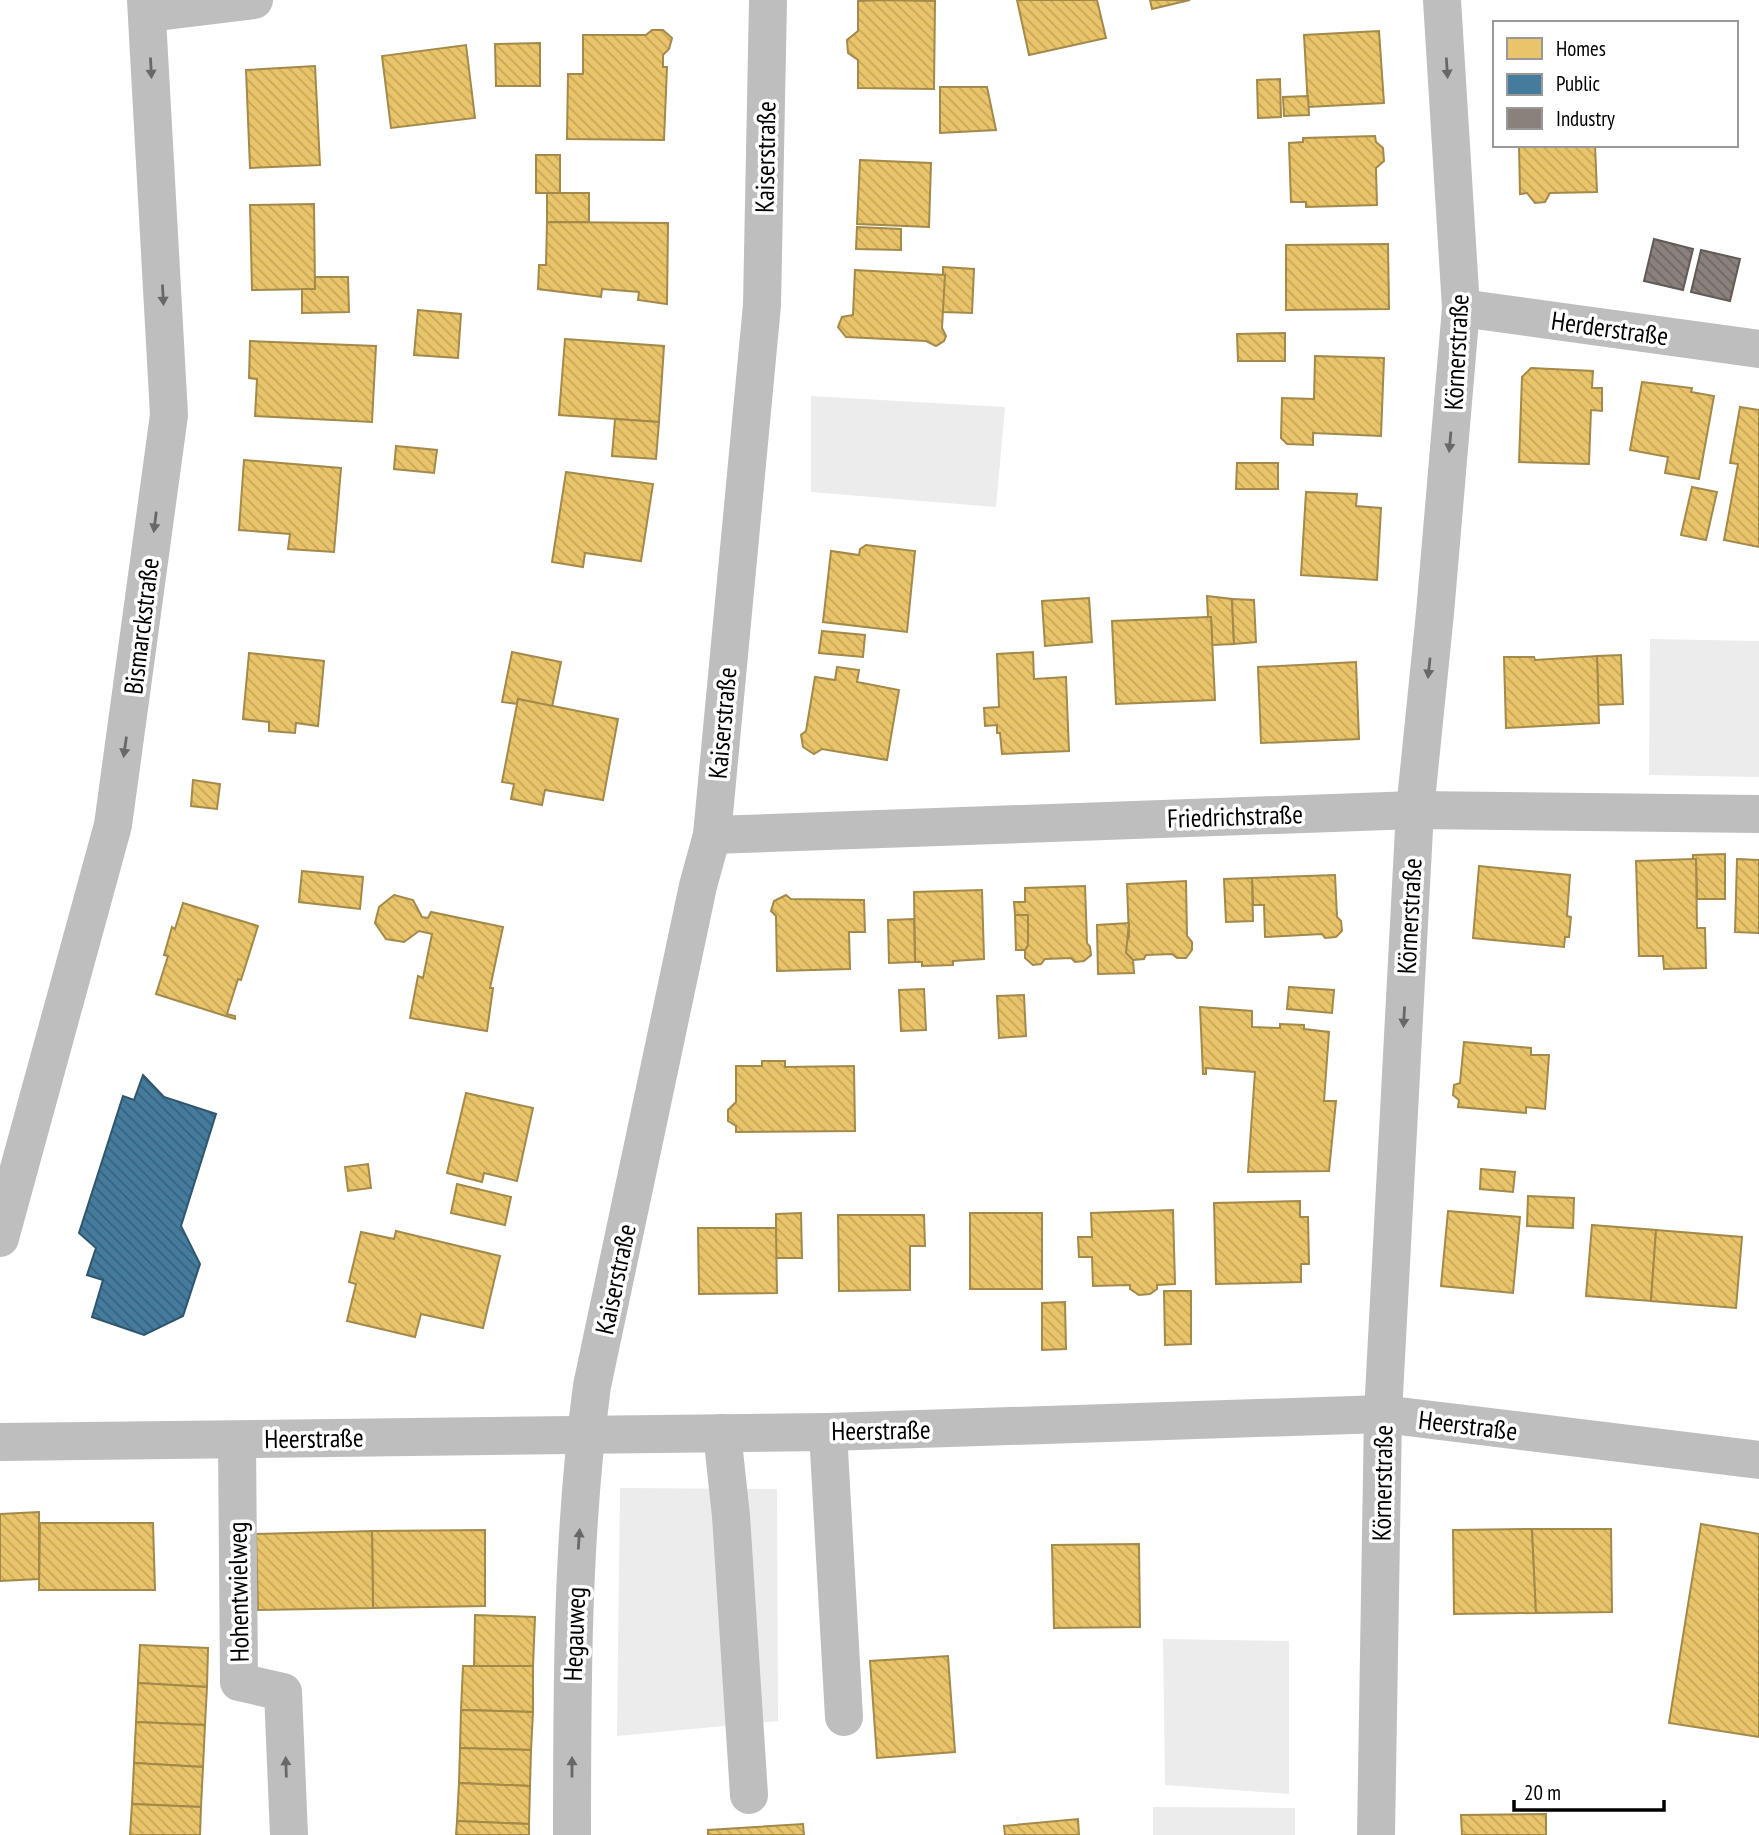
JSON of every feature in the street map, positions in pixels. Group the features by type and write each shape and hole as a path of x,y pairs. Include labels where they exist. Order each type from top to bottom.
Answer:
{"street":[{"path":"148,6 254,0"},
{"name":"Kaiserstraße","path":"586,1433 594,1373 698,887 712,835 762,306 768,0"},
{"name":"Körnerstraße","path":"1376,1835 1383,1414 1415,810 1461,308 1442,0"},
{"name":"Bismarckstraße","path":"0,1238 113,825 167,428 168,401 148,6"},
{"name":"Herderstraße","path":"1461,308 1759,349"},
{"name":"Friedrichstraße","path":"712,835 1415,810 1759,814"},
{"name":"Heerstraße","path":"0,1442 828,1432 1383,1414 1759,1460"},
{"path":"828,1432 844,1717"},
{"name":"Hegauweg","path":"572,1835 572,1646 586,1433"},
{"path":"722,1433 732,1516 749,1795"},
{"name":"Hohentwielweg","path":"237,1440 239,1682 284,1692 289,1835"}],"shaded area":[{"path":"811,396 1005,407 996,507 811,492"},
{"path":"1650,639 1759,641 1759,777 1649,775"},
{"path":"620,1488 777,1489 778,1721 617,1736"},
{"path":"1163,1639 1289,1641 1289,1794 1165,1785"},
{"path":"1153,1807 1295,1808 1295,1835 1153,1835"}],"building: Homes":[{"path":"1017,0 1097,0 1106,38 1029,55"},
{"path":"1150,0 1190,0 1152,9"},
{"path":"858,1 935,1 934,89 858,88 858,60 848,53 847,40 858,31"},
{"path":"652,30 663,30 672,38 669,49 663,55 663,67 667,67 664,140 567,139 568,74 583,74 583,35 646,35"},
{"path":"1379,31 1384,103 1308,107 1304,35"},
{"path":"540,43 540,86 496,86 495,44"},
{"path":"466,45 475,118 391,128 382,56"},
{"path":"315,66 320,165 250,168 246,70"},
{"path":"1280,79 1281,117 1258,118 1257,80"},
{"path":"940,87 987,87 996,130 940,133"},
{"path":"1308,96 1309,115 1284,116 1283,97"},
{"path":"1375,136 1376,142 1383,148 1384,161 1376,168 1377,205 1306,207 1306,202 1291,202 1289,143 1303,142 1303,138"},
{"path":"1519,147 1595,147 1597,192 1550,193 1545,202 1535,203 1527,193 1520,194"},
{"path":"536,155 560,155 560,193 536,193"},
{"path":"860,160 931,163 929,227 857,224"},
{"path":"547,193 589,193 589,222 547,222"},
{"path":"314,204 315,289 252,290 250,205"},
{"path":"547,222 668,223 667,304 638,300 639,292 602,289 601,297 538,289 539,265 546,265"},
{"path":"857,227 901,229 901,250 856,249"},
{"path":"1388,244 1389,309 1286,310 1286,245"},
{"path":"943,267 974,269 972,313 943,312"},
{"path":"855,270 945,275 942,328 946,336 944,341 936,346 926,341 846,337 838,327 842,317 853,315"},
{"path":"315,277 348,277 349,312 302,313 302,289 315,289"},
{"path":"418,310 461,314 458,358 414,355"},
{"path":"1285,333 1285,361 1238,361 1237,334"},
{"path":"565,339 664,346 659,422 559,415"},
{"path":"250,341 376,346 372,422 255,416 257,379 249,378"},
{"path":"1315,356 1384,358 1381,436 1313,433 1313,445 1287,444 1281,438 1282,398 1314,399"},
{"path":"1531,368 1593,371 1592,388 1602,388 1602,411 1591,410 1589,464 1519,462 1522,377"},
{"path":"1642,382 1692,388 1691,392 1714,396 1699,479 1665,473 1668,457 1630,450"},
{"path":"1740,407 1759,410 1759,547 1724,540 1738,464 1730,463"},
{"path":"615,419 659,422 656,459 612,456"},
{"path":"396,446 437,450 434,473 394,469"},
{"path":"244,460 341,468 334,552 288,549 290,534 239,530"},
{"path":"1237,463 1278,463 1278,489 1236,489"},
{"path":"566,472 653,484 641,561 585,553 583,567 552,562"},
{"path":"1692,487 1717,492 1706,540 1681,535"},
{"path":"1306,492 1357,494 1356,506 1381,508 1377,580 1301,575"},
{"path":"866,545 915,551 907,632 823,622 831,551 859,555 860,549"},
{"path":"1207,596 1232,599 1234,644 1212,645"},
{"path":"1089,598 1092,642 1045,646 1042,601"},
{"path":"1232,599 1254,600 1256,642 1234,644"},
{"path":"1211,617 1215,700 1116,704 1112,621"},
{"path":"822,631 865,635 863,657 819,653"},
{"path":"512,652 561,662 552,707 518,699 517,704 502,702"},
{"path":"1033,652 1034,679 1066,677 1069,751 1002,754 997,725 985,726 984,708 999,707 997,654"},
{"path":"249,653 324,661 318,726 296,723 295,733 269,731 269,722 243,719"},
{"path":"1621,655 1623,704 1598,705 1597,656"},
{"path":"1597,656 1599,723 1506,728 1504,657 1534,657 1535,660"},
{"path":"1356,662 1359,739 1261,743 1258,667"},
{"path":"837,667 859,670 857,682 899,690 887,760 822,749 814,754 803,747 801,735 806,731 815,677 835,680"},
{"path":"518,699 618,719 603,800 545,790 542,805 511,799 514,784 502,782"},
{"path":"193,780 220,784 217,809 191,806"},
{"path":"1725,854 1725,899 1697,899 1696,859 1693,859 1693,855"},
{"path":"1696,859 1697,928 1705,928 1706,968 1664,969 1663,956 1639,956 1636,861"},
{"path":"1737,859 1759,860 1759,933 1735,932"},
{"path":"1479,866 1570,875 1567,916 1571,917 1569,937 1565,937 1564,947 1473,938"},
{"path":"302,871 363,877 360,909 299,902"},
{"path":"1335,875 1337,917 1341,921 1342,931 1336,937 1325,938 1322,934 1265,937 1264,905 1253,905 1252,878"},
{"path":"1252,878 1253,921 1226,922 1224,879"},
{"path":"1186,881 1187,936 1192,942 1192,950 1186,958 1177,958 1172,954 1146,955 1144,959 1133,960 1126,953 1125,944 1129,937 1127,884"},
{"path":"1085,886 1087,943 1091,955 1084,961 1075,962 1071,958 1045,959 1041,964 1033,965 1025,958 1028,915 1015,915 1014,902 1025,902 1025,888"},
{"path":"982,890 984,959 953,961 953,965 922,966 922,962 915,962 914,892"},
{"path":"394,895 413,900 422,917 428,918 431,912 503,927 490,988 493,988 487,1031 410,1018 418,976 423,978 432,934 419,931 404,942 386,939 375,923 379,907"},
{"path":"786,895 791,899 864,900 865,932 849,932 850,969 777,971 776,916 771,911 774,901"},
{"path":"183,903 258,926 227,1014 235,1016 235,1019 156,994 168,956 164,955 172,927 175,929"},
{"path":"1015,915 1028,915 1028,945 1025,950 1016,950"},
{"path":"914,919 915,962 889,963 888,920"},
{"path":"1129,923 1126,953 1133,960 1134,973 1098,974 1097,925"},
{"path":"1289,987 1334,990 1332,1013 1287,1009"},
{"path":"924,989 926,1030 901,1031 899,990"},
{"path":"1024,995 1026,1036 999,1038 997,996"},
{"path":"1200,1007 1252,1011 1252,1027 1304,1025 1304,1029 1329,1032 1324,1101 1336,1101 1329,1171 1248,1172 1255,1072 1206,1068 1206,1074 1203,1074"},
{"path":"1464,1042 1531,1048 1531,1055 1549,1055 1545,1109 1526,1107 1526,1113 1458,1107 1459,1100 1453,1095 1454,1085 1460,1083"},
{"path":"762,1061 785,1061 785,1067 854,1066 855,1131 736,1132 736,1126 728,1121 728,1110 736,1102 736,1066 762,1066"},
{"path":"466,1093 533,1108 517,1181 484,1173 482,1182 447,1173"},
{"path":"368,1164 371,1188 348,1191 345,1167"},
{"path":"1481,1169 1515,1172 1513,1192 1480,1189"},
{"path":"457,1184 511,1197 505,1225 451,1213"},
{"path":"1528,1196 1574,1198 1573,1228 1527,1226"},
{"path":"1300,1201 1300,1217 1308,1217 1309,1264 1301,1264 1301,1282 1216,1284 1214,1203"},
{"path":"1173,1210 1175,1284 1157,1285 1157,1289 1150,1294 1139,1295 1130,1289 1130,1285 1093,1286 1092,1257 1079,1257 1078,1237 1092,1237 1091,1213"},
{"path":"1448,1211 1520,1217 1513,1293 1441,1286"},
{"path":"801,1213 802,1258 776,1258 776,1214"},
{"path":"970,1213 1042,1213 1042,1289 970,1289"},
{"path":"838,1215 924,1215 925,1246 910,1246 910,1290 839,1291"},
{"path":"1592,1225 1656,1230 1651,1301 1586,1296"},
{"path":"698,1228 776,1228 777,1293 699,1294"},
{"path":"1656,1230 1742,1237 1736,1308 1651,1301"},
{"path":"396,1231 500,1256 483,1328 421,1314 415,1337 347,1321 356,1284 349,1282 361,1232 394,1239"},
{"path":"1164,1291 1191,1291 1191,1344 1165,1345"},
{"path":"1065,1302 1066,1349 1042,1350 1042,1303"},
{"path":"39,1512 39,1579 0,1581 0,1514"},
{"path":"40,1523 153,1523 155,1590 39,1590"},
{"path":"1701,1524 1759,1534 1759,1737 1669,1723"},
{"path":"1532,1529 1536,1613 1454,1614 1453,1530"},
{"path":"1532,1529 1611,1529 1612,1612 1536,1613"},
{"path":"485,1530 485,1606 373,1608 372,1531"},
{"path":"372,1531 373,1608 258,1610 256,1534"},
{"path":"1139,1544 1140,1627 1054,1628 1052,1545"},
{"path":"475,1615 535,1617 533,1666 474,1666"},
{"path":"140,1645 208,1648 207,1687 138,1683"},
{"path":"948,1656 955,1752 877,1758 870,1661"},
{"path":"463,1666 533,1666 533,1712 461,1710"},
{"path":"138,1683 207,1687 205,1725 136,1722"},
{"path":"461,1710 533,1712 531,1750 460,1748"},
{"path":"136,1722 205,1725 203,1767 134,1763"},
{"path":"460,1748 531,1750 530,1786 459,1783"},
{"path":"134,1763 203,1767 201,1807 132,1804"},
{"path":"459,1783 530,1786 529,1824 457,1821"},
{"path":"132,1804 201,1807 200,1835 130,1835"},
{"path":"1546,1814 1546,1835 1462,1835 1461,1815"},
{"path":"1078,1819 1079,1835 1005,1835 1004,1826"},
{"path":"457,1821 529,1824 529,1835 456,1835"},
{"path":"803,1824 804,1835 708,1835 708,1830"}],"building: Public":[{"path":"143,1075 164,1097 216,1114 181,1226 200,1264 183,1316 144,1335 92,1317 103,1280 87,1275 96,1248 79,1233 123,1096 134,1100"}],"building: Industry":[{"path":"1654,239 1693,249 1683,290 1644,281"},
{"path":"1701,250 1740,259 1730,301 1691,292"}]}
